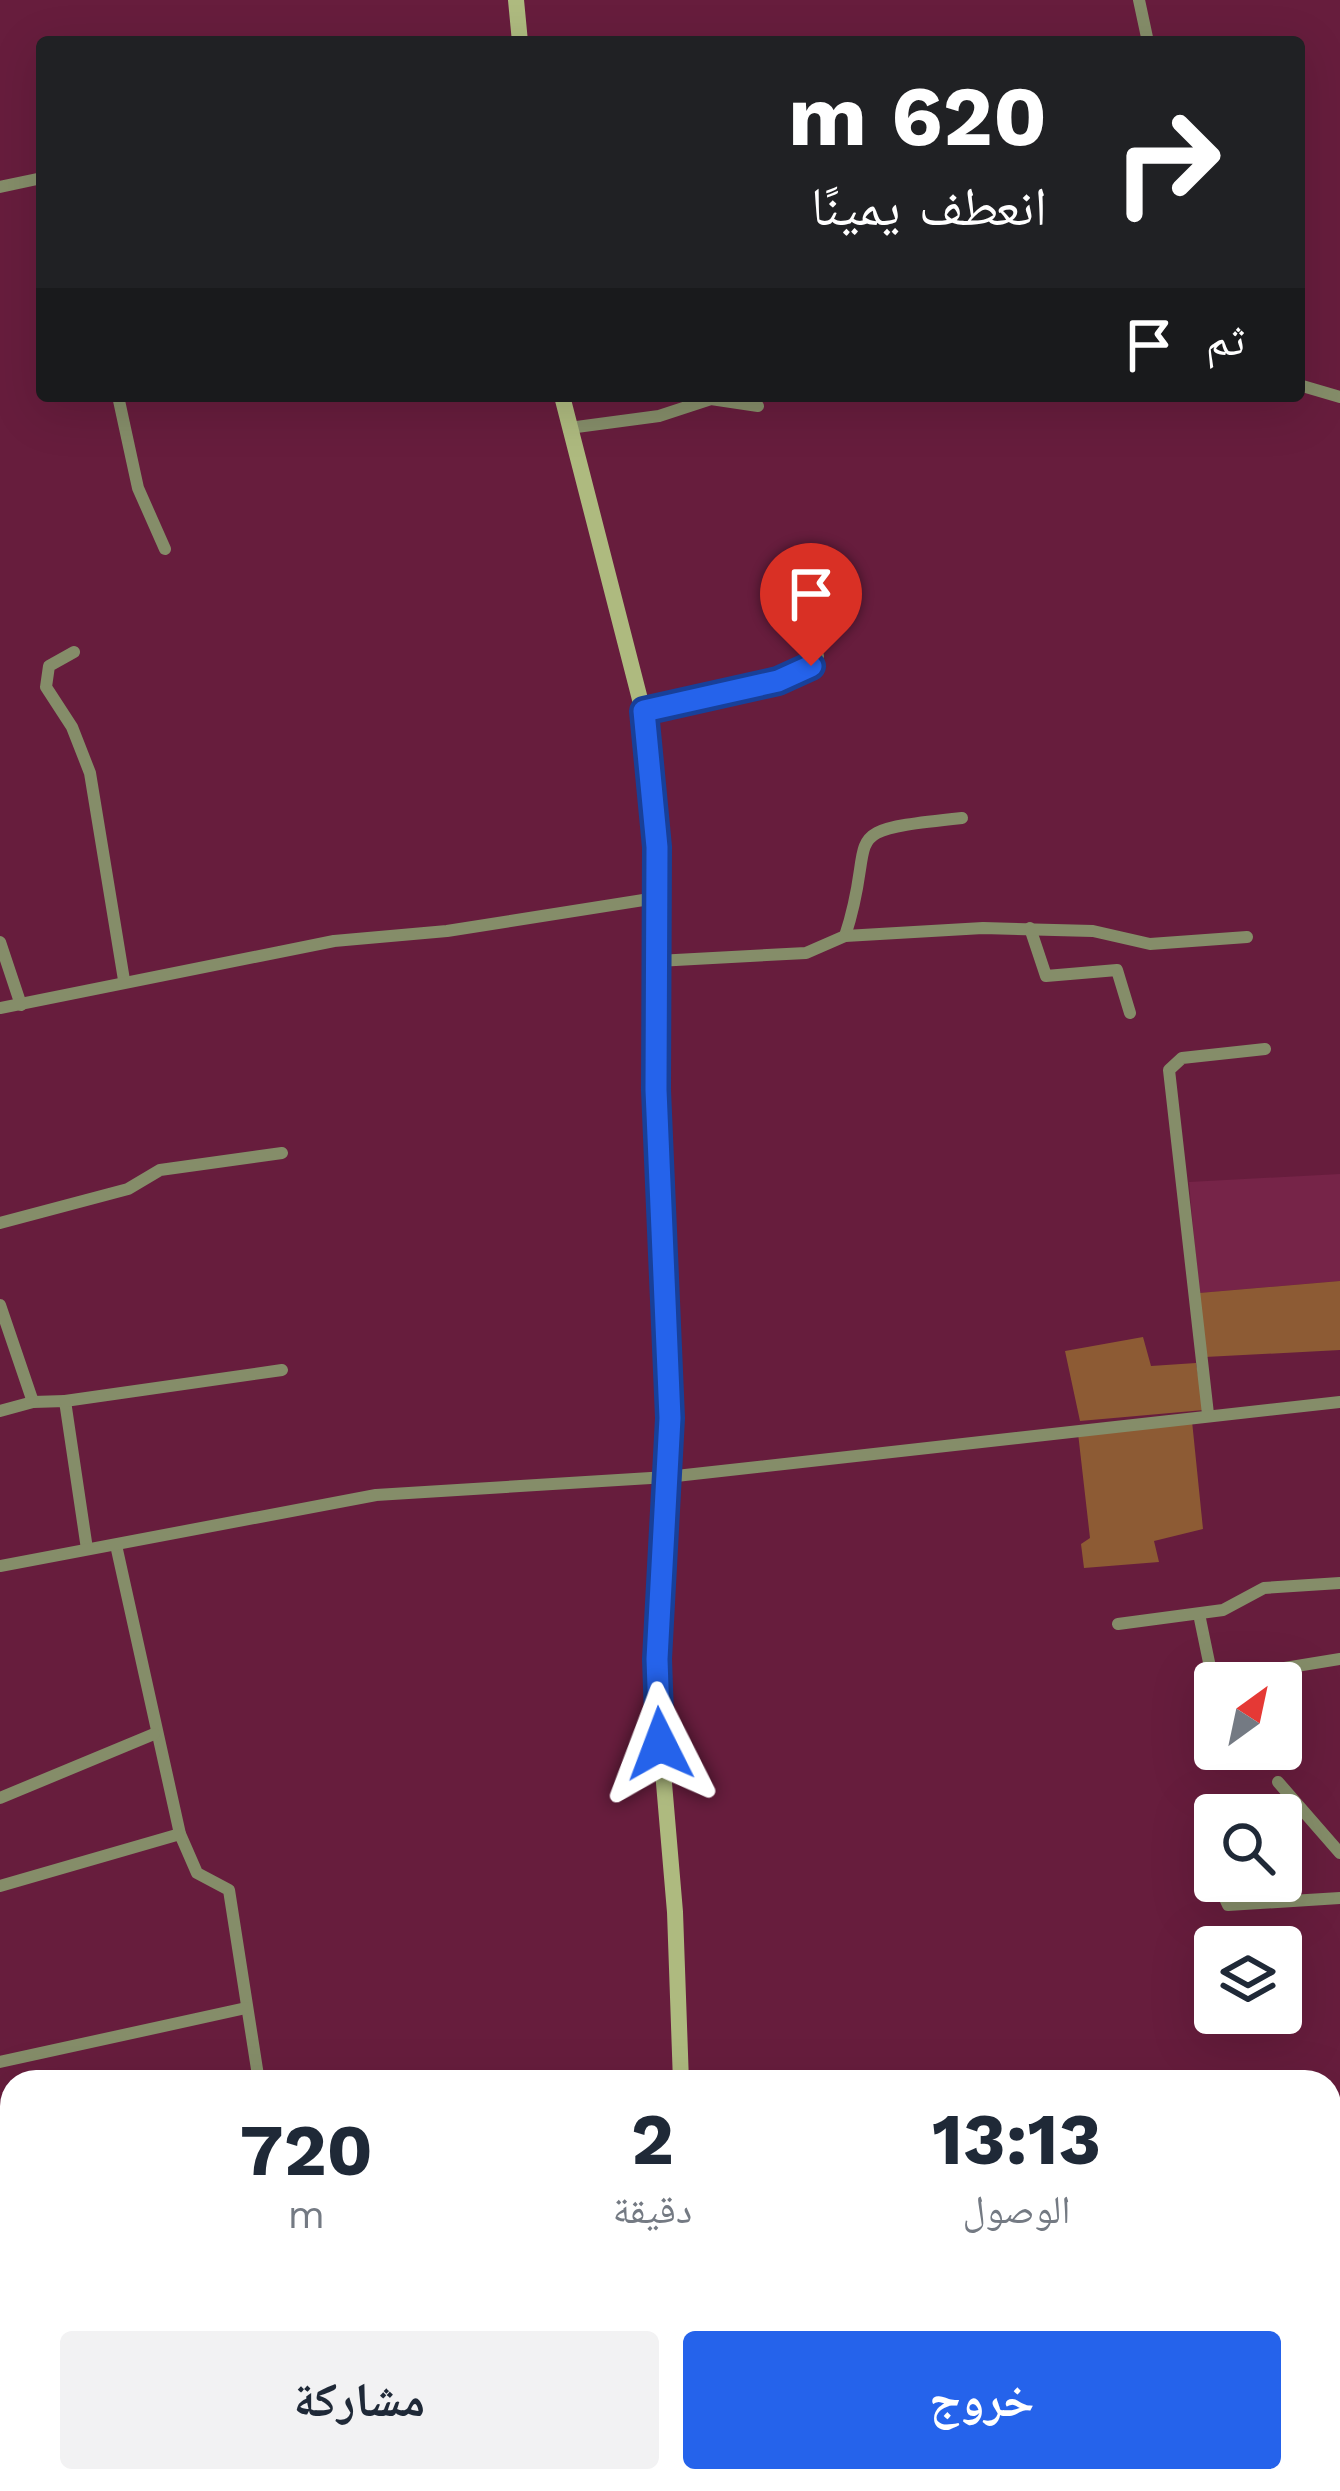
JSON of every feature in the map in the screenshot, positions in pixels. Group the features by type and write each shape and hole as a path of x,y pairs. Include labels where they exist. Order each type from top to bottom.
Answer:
{"street":[{"path":"516,0 519,36"},
{"path":"1139,0 1147,36"},
{"path":"0,187 36,179"},
{"path":"1305,387 1340,397"},
{"path":"119,402 138,488 166,550"},
{"path":"563,402 644,711 657,898 656,1090 669,1383 658,1713 676,1922 681,2070"},
{"path":"568,428 658,416 702,402"},
{"path":"731,402 758,406"},
{"path":"74,652 49,666 46,687 72,728 90,772 124,980"},
{"path":"644,711 778,681 797,674 818,656"},
{"path":"845,936 858,895 860,853 868,837 895,825 962,818"},
{"path":"0,1008 334,941 447,931 657,898"},
{"path":"657,961 806,953 845,936 1030,928 1094,931 1150,944 1247,937"},
{"path":"1030,928 1046,976 1117,970 1130,1012"},
{"path":"0,942 21,1005"},
{"path":"1208,1414 1169,1070 1182,1058 1265,1048"},
{"path":"0,1223 128,1189 160,1170 282,1153"},
{"path":"0,1305 34,1402"},
{"path":"0,1411 34,1402 64,1402 282,1370"},
{"path":"64,1402 88,1550"},
{"path":"0,1566 376,1495 667,1477 1340,1402"},
{"path":"116,1545 154,1734 181,1834 197,1874 229,1891 257,2070"},
{"path":"1118,1624 1223,1610 1264,1588 1340,1583"},
{"path":"1198,1614 1211,1672 1217,1679 1340,1660"},
{"path":"0,1798 154,1734"},
{"path":"1278,1782 1340,1853"},
{"path":"0,1886 181,1834"},
{"path":"1302,1900 1340,1898"},
{"path":"1227,1902 1276,1902"},
{"path":"0,2062 247,2008"}],"shaded area":[{"path":"1340,1174 1340,1281 1199,1293 1189,1182"},
{"path":"1340,1281 1340,1350 1205,1357 1199,1293"},
{"path":"1143,1337 1151,1366 1196,1363 1204,1410 1080,1421 1065,1351"},
{"path":"1192,1421 1203,1529 1154,1541 1159,1562 1084,1568 1081,1544 1090,1538 1078,1433"}],"route":[{"path":"660,1744 657,1659 670,1418 658,1183 657,847 644,711 778,681 811,666"}]}
